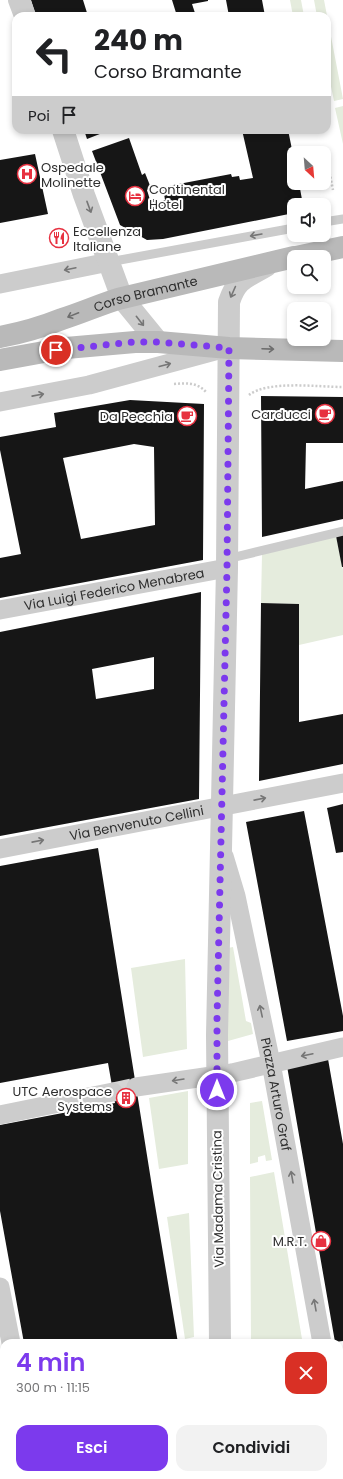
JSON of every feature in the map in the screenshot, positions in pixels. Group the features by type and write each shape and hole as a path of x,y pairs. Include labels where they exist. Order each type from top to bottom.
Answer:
{"main road":[{"name":"Corso Bramante","path":"329,250 343,247"},
{"name":"Corso Bramante","path":"0,337 16,334 62,320 102,304 122,298 287,259"},
{"path":"0,360 66,348 134,342 158,342 229,348 343,351"}],"street":[{"path":"19,0 24,12"},
{"path":"64,134 122,298 158,342"},
{"name":"Via Madama Cristina","path":"220,1339 216,1074 227,564 229,302 234,288 241,280 287,259"},
{"path":"0,284 109,262"},
{"path":"0,402 89,385 229,348"},
{"name":"Via Luigi Federico Menabrea","path":"0,610 227,564"},
{"name":"Via Benvenuto Cellini","path":"0,849 343,783"},
{"name":"Piazza Arturo Graf","path":"221,847 236,896 272,1063 321,1339"},
{"path":"136,1087 216,1074 232,1073 343,1047"},
{"path":"0,1115 113,1092"},
{"path":"0,1287 10,1339"}],"lane":[{"path":"331,221 343,219"},
{"path":"109,262 287,229"},
{"path":"227,564 343,531"}],"path":[{"path":"331,180 333,190"},
{"path":"168,385 191,383 202,387 208,395"},
{"path":"247,399 250,394 265,387 343,387"}],"green space":[{"path":"290,0 301,0 303,12 292,12"},
{"path":"314,0 324,0 326,12 316,12"},
{"path":"331,36 343,99 334,101 331,86"},
{"path":"343,106 343,144 335,108"},
{"path":"336,536 343,570 343,635 299,645 299,604 261,603 262,554"},
{"path":"233,947 246,1021 251,1023 253,1034 228,1041 228,948"},
{"path":"185,959 187,1049 143,1057 131,968"},
{"path":"188,1091 188,1164 159,1169 149,1098"},
{"path":"262,1101 272,1160 266,1161 265,1155 258,1157 258,1162 250,1164 250,1103"},
{"path":"274,1172 302,1339 251,1339 250,1177"},
{"path":"189,1213 194,1337 185,1339 167,1217"}],"building":[{"path":"31,0 83,0 87,12 35,12"},
{"path":"172,0 208,0 192,4 195,12 176,12"},
{"path":"226,0 262,0 264,12 228,12"},
{"path":"85,134 100,134 87,139"},
{"path":"243,134 289,134 291,146 287,146 287,190 300,190 302,198 287,198 287,214 163,239 147,240 120,225 92,151 129,138 142,175 145,173 151,188 147,190 150,200 155,199 156,202 165,200 163,187 231,174 232,177 239,176 240,180 253,178"},
{"path":"35,154 48,214 0,223 0,160"},
{"path":"261,396 343,397 343,443 306,443 305,489 343,481 343,519 262,537"},
{"path":"130,400 204,404 203,560 0,598 0,558 21,554 0,450 0,437 56,427 54,413","holes":["134,444 154,447 155,525 81,539 63,458"]},
{"path":"343,534 343,567 342,567 336,536"},
{"path":"201,592 199,799 0,836 0,632","holes":["154,657 154,689 96,699 92,669"]},
{"path":"261,603 299,604 299,722 343,714 343,764 259,781"},
{"path":"343,804 343,852 336,853 327,808"},
{"path":"304,811 343,1016 343,1031 287,1041 246,822"},
{"name":"UTC Aerospace Systems","path":"98,848 177,1339 23,1339 0,1211 0,1125 115,1103 108,1063 0,1083 0,866"},
{"path":"328,1059 343,1144 343,1339 334,1339 287,1066"}],"tunnel":[{"path":"113,1092 136,1087"}],"place":[{"name":"Ospedale Molinette","path":"27,174"},
{"name":"Continental Hotel","path":"135,196"},
{"name":"Eccellenza Italiane","path":"59,238"},
{"name":"Carducci","path":"325,414"},
{"name":"Da Pecchia","path":"187,416"},
{"name":"UTC Aerospace Systems","path":"126,1098"},
{"name":"M.R.T.","path":"321,1241"}],"route":[{"path":"56,350 134,342 224,346 229,348 227,568 217,1019 217,1090"}]}
